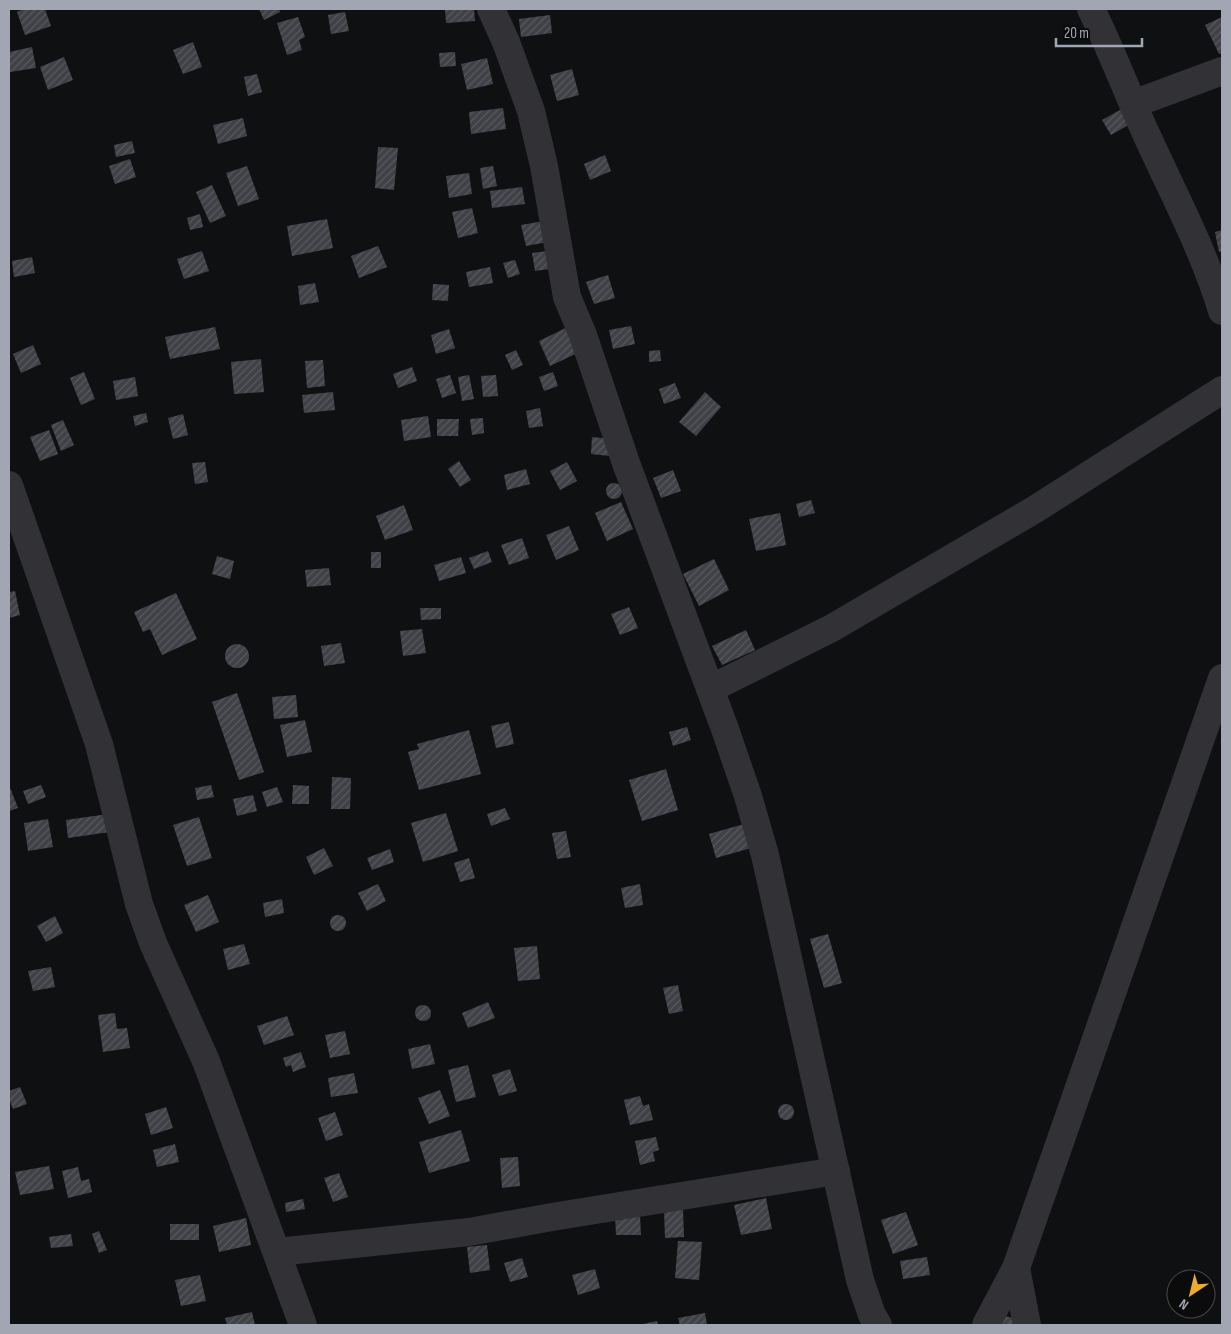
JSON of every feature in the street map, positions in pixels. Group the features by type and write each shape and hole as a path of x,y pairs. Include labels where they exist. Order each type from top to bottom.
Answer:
{"street":[{"path":"491,9 506,42 531,111 544,166 567,297 748,796 765,855 860,1280 872,1315 878,1325"},
{"path":"1091,9 1109,44 1132,104 1212,279 1222,311"},
{"path":"1132,104 1222,71"},
{"path":"710,689 832,628 1034,510 1222,390"},
{"path":"9,485 100,744 139,904 152,943 206,1061 303,1325"},
{"path":"986,1325 1016,1268 1222,678"},
{"path":"277,1252 469,1232 552,1216 836,1171"},
{"path":"1016,1268 1027,1325"}],"building":[{"path":"24,9 45,9 51,26 25,35 17,12"},
{"path":"259,9 279,9 280,12 264,20"},
{"path":"445,9 474,9 475,21 446,23"},
{"path":"345,12 349,31 331,34 328,15"},
{"path":"550,15 552,33 521,37 519,19"},
{"path":"298,17 305,37 299,40 302,50 287,55 277,23"},
{"path":"1222,17 1222,53 1219,54 1205,25"},
{"path":"193,42 202,67 183,74 173,50"},
{"path":"32,47 36,68 10,72 9,52"},
{"path":"455,52 456,66 440,67 439,53"},
{"path":"64,57 73,80 48,90 40,67"},
{"path":"487,58 493,84 467,90 461,64"},
{"path":"572,69 579,95 557,101 550,75"},
{"path":"257,74 262,92 248,96 244,77"},
{"path":"503,108 506,129 471,134 469,112"},
{"path":"1122,109 1130,124 1111,135 1102,120"},
{"path":"243,118 247,136 218,144 213,125"},
{"path":"132,141 135,153 116,157 114,145"},
{"path":"378,147 398,148 394,190 375,188"},
{"path":"605,155 611,171 590,180 584,164"},
{"path":"130,159 136,177 115,184 109,166"},
{"path":"247,166 259,199 238,206 226,173"},
{"path":"493,166 497,186 483,189 480,168"},
{"path":"469,173 472,194 449,198 446,176"},
{"path":"212,185 226,216 210,223 196,192"},
{"path":"522,187 525,204 492,208 490,191"},
{"path":"472,208 478,233 458,238 452,212"},
{"path":"200,214 203,227 190,230 187,218"},
{"path":"327,219 333,248 292,256 287,226"},
{"path":"544,221 548,242 526,246 521,225"},
{"path":"1222,230 1222,251 1219,252 1215,232"},
{"path":"378,246 387,267 359,278 351,256"},
{"path":"555,250 557,268 535,271 532,253"},
{"path":"202,251 209,271 184,279 177,259"},
{"path":"32,257 35,273 14,277 12,261"},
{"path":"515,260 520,274 508,278 503,263"},
{"path":"490,267 493,283 469,287 466,272"},
{"path":"608,275 615,298 594,304 586,282"},
{"path":"315,283 319,302 300,305 298,286"},
{"path":"433,284 449,285 448,301 432,300"},
{"path":"574,324 586,349 550,366 539,341"},
{"path":"631,326 635,344 613,349 609,330"},
{"path":"215,327 220,349 170,359 165,337"},
{"path":"449,329 455,348 436,354 431,335"},
{"path":"33,345 41,364 21,373 13,354"},
{"path":"516,350 523,365 512,370 505,355"},
{"path":"660,350 661,361 649,362 649,351"},
{"path":"261,359 264,392 234,394 231,362"},
{"path":"323,360 325,386 307,388 305,361"},
{"path":"412,367 417,381 398,388 393,374"},
{"path":"84,372 95,399 81,405 70,378"},
{"path":"553,372 558,386 544,391 539,377"},
{"path":"450,375 456,393 442,398 436,379"},
{"path":"469,375 474,399 462,401 458,377"},
{"path":"496,375 498,396 483,397 481,376"},
{"path":"135,377 138,396 116,400 113,381"},
{"path":"675,383 681,398 664,404 659,389"},
{"path":"333,392 335,410 304,413 302,395"},
{"path":"705,392 721,407 696,436 679,422"},
{"path":"540,408 543,426 529,428 526,411"},
{"path":"146,413 148,422 135,426 133,416"},
{"path":"183,414 188,435 173,439 168,418"},
{"path":"428,416 431,437 404,441 401,420"},
{"path":"483,418 484,433 472,435 470,419"},
{"path":"437,419 459,419 458,436 437,436"},
{"path":"63,420 74,445 61,451 51,425"},
{"path":"49,430 58,454 40,461 30,437"},
{"path":"592,437 612,439 610,456 591,454"},
{"path":"459,461 471,480 460,487 448,469"},
{"path":"205,462 208,482 195,484 192,463"},
{"path":"567,462 577,481 560,490 550,471"},
{"path":"526,469 530,484 507,490 504,475"},
{"path":"673,470 681,491 661,498 653,478"},
{"path":"614,483 620,485 622,491 620,497 614,499 608,497 606,491 608,485"},
{"path":"811,500 815,513 799,517 796,504"},
{"path":"621,502 633,529 607,541 595,513"},
{"path":"404,505 413,530 385,540 376,516"},
{"path":"780,513 786,545 756,551 749,519"},
{"path":"569,526 579,550 556,560 546,535"},
{"path":"522,538 529,558 509,565 501,545"},
{"path":"488,551 492,562 474,569 469,558"},
{"path":"371,552 381,552 381,568 371,568"},
{"path":"217,556 234,561 230,579 212,574"},
{"path":"461,557 466,573 439,581 434,565"},
{"path":"714,559 729,590 699,606 683,574"},
{"path":"329,568 331,585 307,587 305,570"},
{"path":"15,591 20,615 9,618 9,592"},
{"path":"176,593 197,639 162,655 150,629 143,632 134,612"},
{"path":"629,607 638,628 620,635 611,614"},
{"path":"420,608 441,608 441,619 421,620"},
{"path":"422,629 426,653 403,656 400,631"},
{"path":"746,630 755,650 722,665 712,646"},
{"path":"341,643 345,663 324,666 321,646"},
{"path":"237,644 246,647 249,656 246,665 237,668 228,665 225,656 228,647"},
{"path":"237,693 264,772 239,780 212,702"},
{"path":"296,695 298,717 274,719 272,697"},
{"path":"305,720 312,752 287,757 280,725"},
{"path":"509,722 514,744 496,748 491,726"},
{"path":"687,727 691,740 673,746 669,732"},
{"path":"469,730 481,774 419,790 408,752 419,749 417,744"},
{"path":"666,769 678,810 642,821 629,780"},
{"path":"332,777 351,778 350,809 331,809"},
{"path":"9,785 18,808 9,811"},
{"path":"41,785 46,797 28,804 23,791"},
{"path":"211,785 214,797 197,800 195,788"},
{"path":"293,785 309,786 309,804 292,804"},
{"path":"277,787 283,802 267,807 262,792"},
{"path":"253,795 257,811 237,816 233,799"},
{"path":"505,808 510,819 491,826 487,814"},
{"path":"115,813 117,831 68,838 66,820"},
{"path":"446,813 458,851 423,862 411,823"},
{"path":"199,817 212,858 187,866 173,825"},
{"path":"48,819 53,847 28,851 24,823"},
{"path":"744,824 751,848 716,858 709,834"},
{"path":"566,831 571,857 557,859 552,833"},
{"path":"324,848 333,866 314,875 306,857"},
{"path":"390,849 394,862 372,870 367,858"},
{"path":"469,858 475,878 460,882 454,863"},
{"path":"378,884 386,901 367,911 358,893"},
{"path":"640,884 643,905 625,908 621,888"},
{"path":"208,895 219,922 196,932 184,905"},
{"path":"282,899 284,913 265,917 263,903"},
{"path":"338,915 344,917 346,923 344,929 338,931 332,929 330,923 332,917"},
{"path":"55,916 63,933 46,942 37,926"},
{"path":"828,934 842,983 824,988 810,939"},
{"path":"244,944 250,964 228,970 223,949"},
{"path":"537,946 540,979 518,981 514,948"},
{"path":"51,967 55,987 33,991 28,971"},
{"path":"678,985 683,1011 669,1014 663,988"},
{"path":"488,1002 495,1018 468,1028 462,1013"},
{"path":"423,1005 429,1007 431,1013 429,1019 423,1021 417,1019 415,1013 417,1007"},
{"path":"115,1013 117,1029 127,1028 130,1048 103,1052 98,1015"},
{"path":"287,1016 294,1035 264,1045 257,1026"},
{"path":"345,1031 350,1054 330,1058 325,1035"},
{"path":"430,1044 435,1064 412,1069 408,1049"},
{"path":"301,1052 306,1067 293,1072 291,1065 286,1067 283,1058"},
{"path":"468,1065 476,1097 456,1102 448,1070"},
{"path":"510,1069 517,1091 499,1096 492,1075"},
{"path":"354,1073 358,1093 331,1097 328,1078"},
{"path":"20,1087 27,1104 13,1109 9,1099 9,1091"},
{"path":"440,1090 450,1116 429,1124 418,1098"},
{"path":"640,1096 643,1106 649,1104 653,1120 630,1125 624,1100"},
{"path":"786,1104 792,1106 794,1112 792,1118 786,1120 780,1118 778,1112 780,1106"},
{"path":"166,1107 173,1128 151,1135 145,1114"},
{"path":"335,1112 343,1135 326,1141 318,1118"},
{"path":"461,1130 470,1161 429,1173 419,1142"},
{"path":"656,1137 659,1150 653,1152 655,1161 640,1165 635,1141"},
{"path":"175,1144 179,1162 157,1167 153,1150"},
{"path":"518,1157 520,1186 502,1188 500,1158"},
{"path":"49,1166 54,1189 20,1195 15,1172"},
{"path":"78,1167 81,1181 89,1179 92,1192 68,1198 62,1171"},
{"path":"339,1173 348,1197 333,1202 324,1178"},
{"path":"766,1198 772,1229 741,1235 734,1205"},
{"path":"303,1199 305,1209 286,1212 285,1203"},
{"path":"683,1209 684,1237 665,1238 664,1210"},
{"path":"906,1212 918,1245 893,1254 881,1220"},
{"path":"615,1216 640,1216 641,1235 616,1235"},
{"path":"246,1218 251,1245 219,1252 213,1226"},
{"path":"170,1224 199,1224 199,1240 170,1240"},
{"path":"99,1231 107,1250 99,1253 92,1234"},
{"path":"71,1234 73,1246 51,1248 49,1237"},
{"path":"678,1241 702,1242 699,1280 675,1278"},
{"path":"487,1245 490,1270 470,1273 467,1247"},
{"path":"927,1257 930,1275 903,1279 900,1261"},
{"path":"522,1258 528,1277 510,1282 504,1263"},
{"path":"595,1269 600,1288 578,1295 572,1275"},
{"path":"200,1275 206,1301 181,1306 175,1280"},
{"path":"252,1312 255,1325 227,1325 225,1318"},
{"path":"705,1313 707,1325 680,1325 678,1318"},
{"path":"1000,1315 1018,1319 1016,1325 998,1325"},
{"path":"657,1321 658,1325 643,1324"}]}
